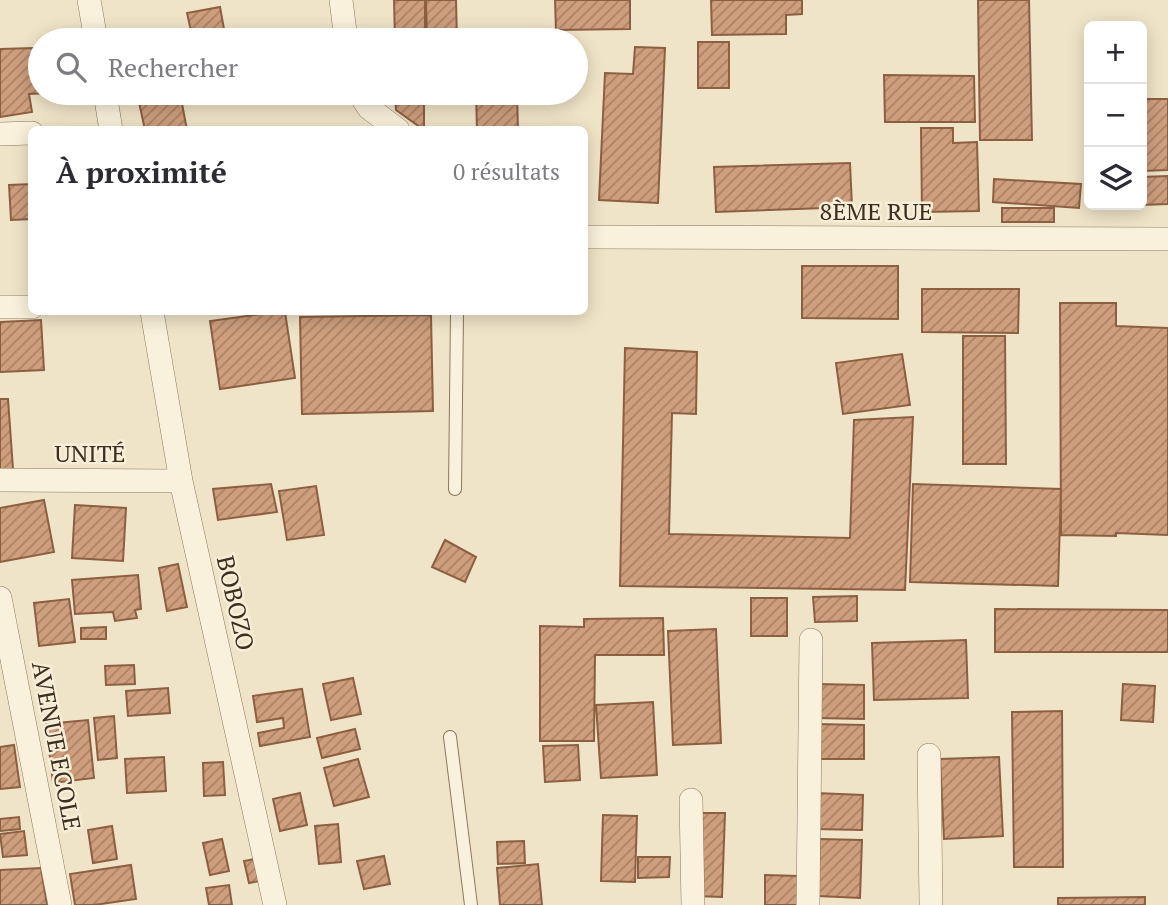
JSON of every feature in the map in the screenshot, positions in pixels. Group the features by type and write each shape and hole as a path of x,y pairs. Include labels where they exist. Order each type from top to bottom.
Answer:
{"street":[{"path":"89,0 94,28"},
{"path":"341,0 344,28"},
{"path":"105,105 106,126"},
{"path":"367,105 393,126"},
{"path":"0,134 28,133"},
{"name":"8ÈME RUE","path":"588,237 1168,239"},
{"path":"0,307 28,307"},
{"name":"BOBOZO","path":"152,315 180,481 275,905"},
{"name":"UNITÉ","path":"0,480 180,481"},
{"name":"AVENUE ECOLE","path":"0,597 60,905"},
{"path":"808,905 811,640"},
{"path":"929,755 931,905"},
{"path":"691,800 693,905"}],"lane":[{"path":"455,489 457,315"},
{"path":"450,737 471,905"}],"building":[{"path":"394,0 425,0 425,28 395,28"},
{"path":"426,0 456,0 457,28 427,28"},
{"path":"555,0 630,0 630,29 556,28"},
{"path":"711,0 802,0 802,14 786,15 786,34 712,35"},
{"path":"978,0 1029,0 1032,140 980,140"},
{"path":"220,7 224,28 190,28 187,13"},
{"path":"698,42 729,42 729,88 698,88"},
{"path":"635,47 665,48 658,203 599,200 605,73 633,74"},
{"path":"28,48 28,105 31,105 32,112 0,117 0,49"},
{"path":"884,75 974,76 975,122 885,122"},
{"path":"1147,99 1168,99 1168,170 1147,171"},
{"path":"140,105 182,105 186,126 144,126"},
{"path":"396,105 424,105 424,126 418,126 396,110"},
{"path":"476,105 517,105 518,126 477,126"},
{"path":"921,128 953,128 953,143 977,142 979,211 922,212"},
{"path":"850,163 852,207 716,212 714,167"},
{"path":"1168,176 1168,204 1147,205 1147,177"},
{"path":"994,179 1081,184 1079,208 993,202"},
{"path":"28,184 28,219 11,220 9,185"},
{"path":"1002,208 1054,208 1054,222 1002,222"},
{"path":"802,266 898,266 898,319 802,318"},
{"path":"922,289 1019,289 1018,333 922,332"},
{"path":"1060,303 1116,303 1116,326 1168,328 1168,535 1061,535"},
{"path":"254,315 285,315 295,378 220,389 210,321"},
{"path":"431,315 433,411 302,414 300,317"},
{"path":"41,320 44,370 0,372 0,322"},
{"path":"963,336 1005,336 1006,464 963,464"},
{"path":"625,348 697,352 696,414 672,413 669,534 850,538 854,420 913,417 905,590 620,586"},
{"path":"902,354 910,405 843,414 836,363"},
{"path":"0,399 8,399 13,469 0,469"},
{"path":"271,484 277,512 218,520 213,489"},
{"path":"913,484 1061,489 1058,586 910,582"},
{"path":"316,486 324,535 287,540 279,491"},
{"path":"44,500 54,552 0,562 0,508"},
{"path":"75,505 126,508 123,561 72,558"},
{"path":"445,540 476,557 465,582 432,567"},
{"path":"178,564 187,607 167,611 159,568"},
{"path":"138,575 141,609 135,610 137,618 115,621 113,612 75,614 72,580"},
{"path":"857,596 857,621 815,622 813,597"},
{"path":"751,598 787,598 787,636 751,636"},
{"path":"69,599 75,642 39,646 34,603"},
{"path":"995,609 1168,610 1168,652 995,652"},
{"path":"663,618 664,655 595,655 594,741 540,741 540,626 584,627 584,619"},
{"path":"106,627 106,639 81,639 81,628"},
{"path":"716,629 721,743 673,745 668,631"},
{"path":"966,640 968,698 874,700 872,643"},
{"path":"134,665 135,684 106,685 105,666"},
{"path":"353,678 361,714 331,720 323,684"},
{"path":"817,684 864,685 864,719 816,718"},
{"path":"1123,684 1155,686 1153,722 1121,720"},
{"path":"168,688 170,713 128,716 126,691"},
{"path":"302,689 310,737 260,746 258,733 284,728 283,718 257,722 253,696"},
{"path":"653,702 657,775 601,778 596,705"},
{"path":"1062,711 1063,867 1014,867 1012,712"},
{"path":"114,716 117,758 98,760 94,718"},
{"path":"88,720 94,778 53,783 46,724"},
{"path":"816,724 864,725 864,759 815,759"},
{"path":"355,729 360,749 322,758 317,738"},
{"path":"14,745 20,787 0,789 0,747"},
{"path":"578,745 580,780 545,782 543,746"},
{"path":"164,757 166,791 127,793 125,759"},
{"path":"999,757 1003,836 944,839 940,759"},
{"path":"358,759 369,797 334,806 324,768"},
{"path":"223,762 225,795 204,796 203,763"},
{"path":"300,793 307,825 280,831 273,799"},
{"path":"816,793 863,795 862,830 815,829"},
{"path":"698,813 725,813 722,897 695,896"},
{"path":"603,815 637,816 635,882 601,881"},
{"path":"19,817 20,829 0,831 0,819"},
{"path":"338,824 341,862 319,864 315,826"},
{"path":"112,826 117,859 93,863 88,830"},
{"path":"24,831 27,855 3,857 0,834"},
{"path":"222,839 229,871 210,875 203,843"},
{"path":"820,839 862,840 860,898 818,896"},
{"path":"524,841 525,863 498,864 497,842"},
{"path":"384,856 390,884 364,889 357,861"},
{"path":"638,857 670,857 669,877 638,878"},
{"path":"255,859 260,881 249,883 244,861"},
{"path":"538,864 542,905 500,905 497,868"},
{"path":"131,865 136,899 75,905 70,874"},
{"path":"41,868 47,905 0,905 0,870"},
{"path":"765,875 799,876 799,905 765,905"},
{"path":"229,885 232,905 209,905 206,888"},
{"path":"1145,897 1145,905 1058,905 1058,898"}]}
